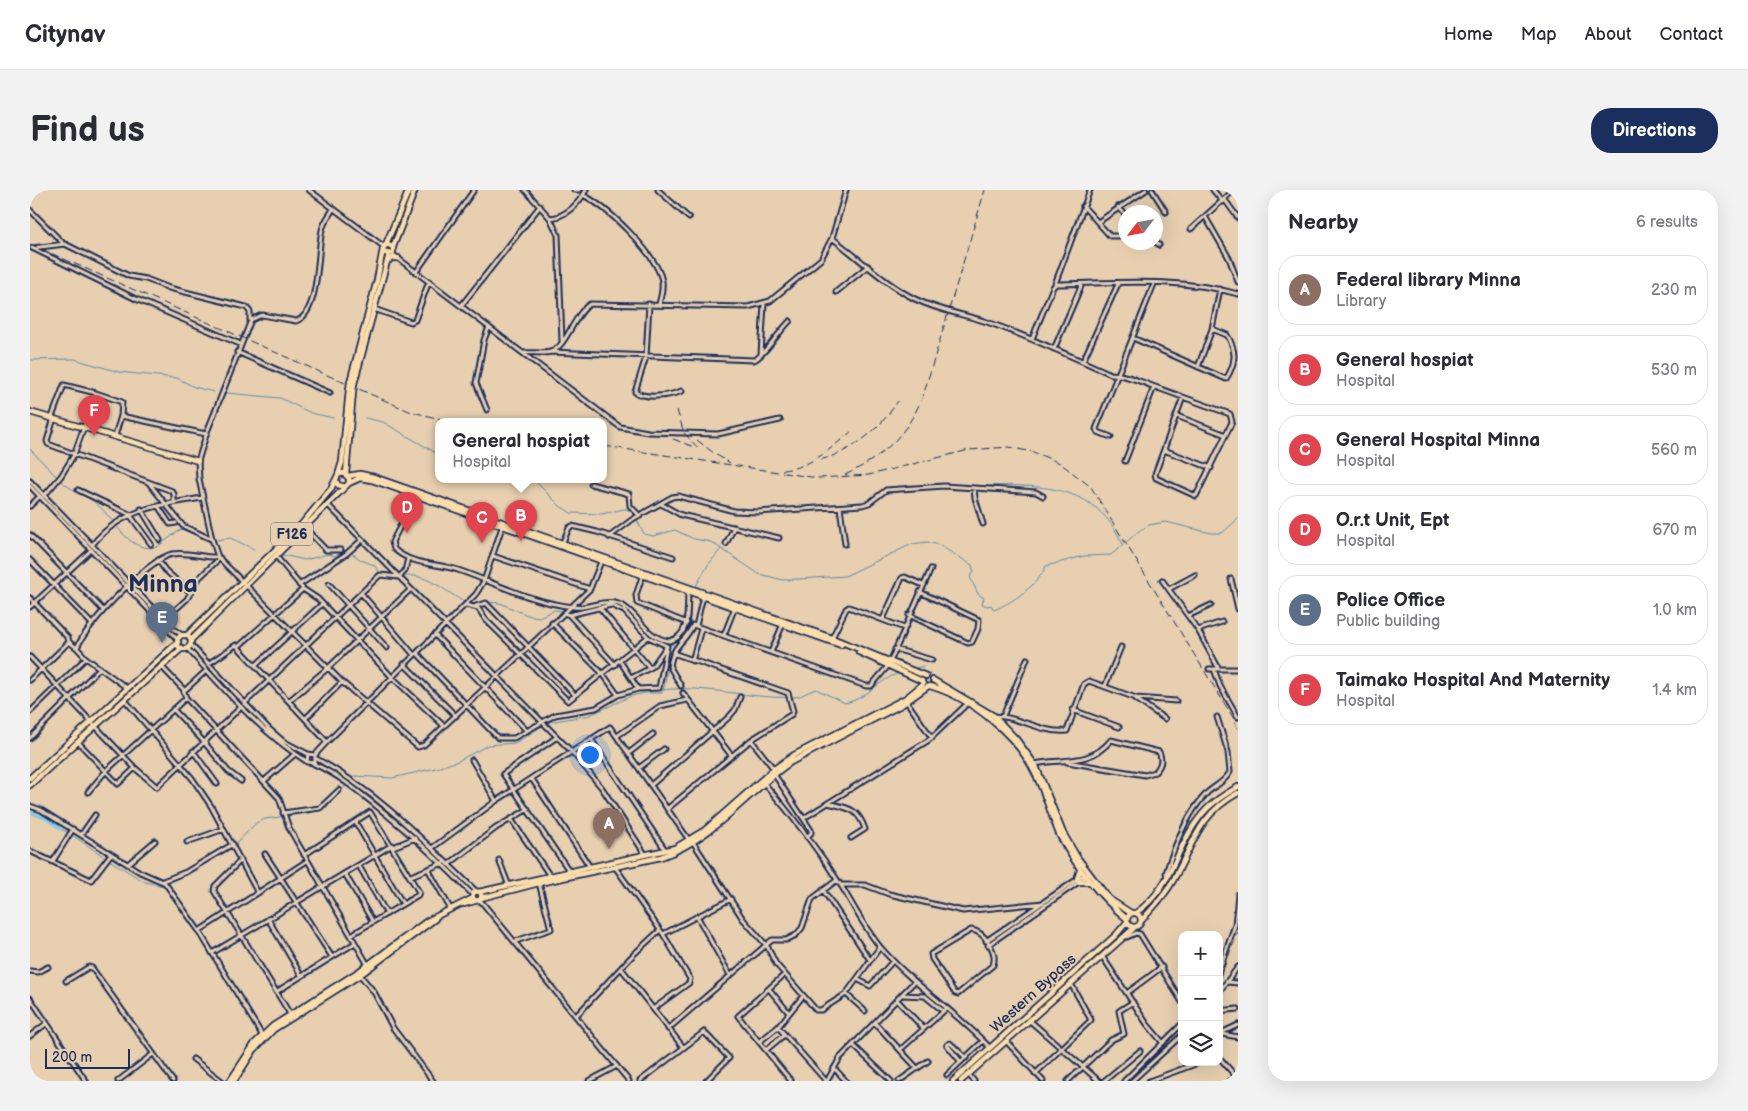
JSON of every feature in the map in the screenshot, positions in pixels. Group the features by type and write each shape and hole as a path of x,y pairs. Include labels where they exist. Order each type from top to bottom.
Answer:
{"main road":[{"name":"F126","path":"30,778 242,582 319,506 336,481 342,462 352,383 384,247 409,190"},
{"name":"F126","path":"352,383 387,262 415,190"},
{"path":"384,247 393,247"},
{"path":"384,247 390,254"},
{"path":"387,262 392,258 398,258"},
{"name":"F126","path":"30,785 79,743 161,666 188,645 349,483 347,475 351,391"},
{"path":"30,412 198,461"},
{"path":"338,475 360,474 374,477 503,524 832,638 905,671 966,704 996,724 1027,760 1042,787 1060,834 1080,868 1113,903 1134,913 1142,920 1172,883 1204,821 1217,807 1238,793"},
{"path":"349,483 364,478 563,542 643,574 703,596 735,605 889,664"},
{"path":"336,481 338,485 344,487"},
{"path":"185,635 188,645"},
{"path":"178,641 188,645"},
{"path":"905,671 926,676 994,716 1016,739 1034,764 1063,833 1090,882 1134,928"},
{"path":"230,1081 262,1035 290,1014 368,965 426,921 450,908 510,886 646,856 691,842 720,822 774,772 819,746 907,702 926,684 926,676"},
{"path":"234,1081 254,1050 274,1029 360,975 438,917 477,897 661,857 680,851 774,772 816,743 906,698 932,680"},
{"path":"1134,913 1157,895 1168,878 1198,818 1214,802 1238,787"},
{"path":"1080,868 1078,881 1090,882"},
{"name":"Western Bypass","path":"953,1081 1116,935 1134,913"},
{"name":"Western Bypass","path":"961,1081 1139,925 1142,920"}],"street":[{"path":"309,190 384,247"},
{"path":"416,272 474,190"},
{"path":"525,190 550,218 558,235 562,342"},
{"path":"550,218 570,210 586,190"},
{"path":"658,190 689,218"},
{"path":"549,352 558,348 581,311 590,304 748,307 764,304 822,259 832,238 846,190"},
{"path":"1032,339 1090,190"},
{"path":"1152,190 1166,212"},
{"path":"1213,190 1238,218"},
{"path":"1191,229 1206,218 1234,190"},
{"path":"1121,205 1144,191"},
{"path":"583,195 602,206 622,224 654,263 662,281 659,304"},
{"path":"461,306 540,206"},
{"path":"1083,206 1110,236 1118,236"},
{"path":"1098,222 1118,207"},
{"path":"250,320 262,315 296,321 306,314 313,292 322,232 333,209"},
{"path":"30,210 65,244 129,276 246,307 250,312 250,320 206,434 198,461 203,498 212,539 219,558 364,703 418,747 424,745 456,716 590,589 602,558"},
{"path":"1206,218 1229,258 1238,282"},
{"path":"832,238 900,290 929,306 947,313 985,322 1032,339 1111,374 1119,373 1230,414 1232,422 1211,468 1197,495 1194,496 1156,478 1155,474 1178,416 1183,397"},
{"path":"31,247 65,244"},
{"path":"31,247 136,300 240,344"},
{"path":"390,254 490,326 522,353 624,428 648,432 718,434 780,420"},
{"path":"836,292 868,266"},
{"path":"374,309 411,322 415,320 429,281"},
{"path":"1054,349 1082,284"},
{"path":"1083,362 1118,284"},
{"path":"1054,285 1154,284 1220,289 1238,294"},
{"path":"1111,437 1098,432 1096,429 1154,284"},
{"path":"1198,367 1212,329 1220,289"},
{"path":"649,304 646,356 636,394 668,395 682,391"},
{"path":"760,357 763,348 764,304"},
{"path":"522,353 549,352 754,360 760,357 773,338 790,321"},
{"path":"486,410 476,383 484,340 490,326"},
{"path":"1132,338 1226,379 1234,365 1236,356 1228,337 1212,329"},
{"path":"237,352 330,393"},
{"path":"115,436 121,416 122,402 64,385 47,443 74,455 172,491 174,502"},
{"path":"1124,461 1154,387"},
{"path":"30,506 62,476 74,455 96,393"},
{"path":"121,416 206,434"},
{"path":"1178,416 1226,435"},
{"path":"1164,450 1211,468"},
{"path":"30,481 91,550 164,620 185,635"},
{"path":"149,482 183,526 212,539"},
{"path":"591,484 629,494 630,506 639,517"},
{"path":"30,486 93,544 178,641"},
{"path":"609,536 633,518 639,517 672,497 678,496 734,511 757,512 840,508 869,503 886,490 944,486 1036,492 1043,496"},
{"path":"974,488 983,524"},
{"path":"78,490 131,515 151,544"},
{"path":"416,496 392,542 394,549 408,558 456,569 484,581 570,607 603,602 616,603 629,610 651,634 669,641 680,635 687,623 688,590"},
{"path":"93,544 111,526 141,509 203,498"},
{"path":"327,504 572,752 602,788 646,856"},
{"path":"660,504 681,515 779,538"},
{"path":"158,506 170,524 176,523"},
{"path":"840,508 844,544"},
{"path":"141,509 160,540"},
{"path":"314,764 316,757 327,742 364,703 466,605 484,581 503,524"},
{"path":"563,542 569,528 572,526 673,556"},
{"path":"305,528 326,550 342,550"},
{"path":"726,544 734,528"},
{"path":"30,535 103,610"},
{"path":"299,585 349,552 362,540"},
{"path":"30,607 91,550"},
{"path":"77,648 91,623 158,560 181,553 219,558"},
{"path":"276,556 302,589 322,604 391,676 444,726"},
{"path":"493,556 590,589"},
{"path":"164,620 191,593 204,572 219,558"},
{"path":"30,657 136,768 157,787 380,574 399,576 405,571 408,558"},
{"path":"30,560 91,623"},
{"path":"158,560 165,570 191,593"},
{"path":"681,686 670,667 673,653 693,625 868,686 889,664 909,615 931,569"},
{"path":"643,574 636,595 637,603 687,623"},
{"path":"1169,589 1195,575"},
{"path":"883,619 902,578 905,577 924,585"},
{"path":"1231,579 1238,609"},
{"path":"1162,580 1198,630 1219,669"},
{"path":"329,584 386,648"},
{"path":"238,647 302,589"},
{"path":"290,700 328,668 411,589"},
{"path":"909,615 968,643 972,642 978,630 979,620 920,592"},
{"path":"361,593 416,654 498,738 514,738 555,715 596,708 618,695 638,690 657,690 661,687 667,646"},
{"path":"696,626 703,596"},
{"path":"30,598 68,638 69,642 86,658 128,689"},
{"path":"256,664 322,604"},
{"path":"466,605 486,604 576,696"},
{"path":"569,615 612,605 624,611 648,637 667,646"},
{"path":"724,636 735,605"},
{"path":"1188,616 1211,605"},
{"path":"475,606 567,701 576,696 648,637"},
{"path":"598,607 635,648 649,667"},
{"path":"832,638 847,607 904,628"},
{"path":"564,612 569,615 615,665"},
{"path":"1198,630 1222,622"},
{"path":"552,623 603,674 618,695"},
{"path":"771,652 783,624"},
{"path":"692,661 701,629"},
{"path":"435,635 527,731"},
{"path":"30,680 69,642"},
{"path":"188,645 208,664 243,706 283,741 316,757 352,782 449,864 516,942 629,1081"},
{"path":"188,645 207,670 273,738 306,761 346,778"},
{"path":"208,664 234,645 238,647 290,700 327,742"},
{"path":"631,678 652,667 667,646"},
{"path":"1106,686 1121,647"},
{"path":"895,649 932,660"},
{"path":"667,809 731,755 792,714 788,693 673,653"},
{"path":"30,712 86,658"},
{"path":"1003,716 1027,659"},
{"path":"620,661 638,690"},
{"path":"404,664 456,716"},
{"path":"161,666 184,691 186,698 279,798 285,821 368,965"},
{"path":"30,738 100,668"},
{"path":"1209,669 1238,669"},
{"path":"1214,669 1220,686 1238,717"},
{"path":"184,691 207,670"},
{"path":"306,718 342,682"},
{"path":"994,716 1003,716 1064,732 1069,728 1073,710 1086,682 1106,686 1136,698 1176,701"},
{"path":"683,693 731,755"},
{"path":"651,785 733,713 740,697"},
{"path":"88,792 106,771 186,698"},
{"path":"1136,698 1151,711 1165,719"},
{"path":"125,700 180,763 211,806 258,893"},
{"path":"617,736 660,706 687,700"},
{"path":"907,702 932,738"},
{"path":"804,818 932,738 966,704"},
{"path":"173,709 228,771 241,781"},
{"path":"1073,710 1119,726"},
{"path":"1168,878 1166,875 1167,869 1190,817 1206,793 1225,780 1230,772 1228,752 1216,717"},
{"path":"432,848 496,801 608,727 617,736 731,899 743,920 767,946 784,975 818,1011 846,994 880,946"},
{"path":"628,753 653,734"},
{"path":"558,737 504,772 503,776 528,809 570,872"},
{"path":"591,739 666,851"},
{"path":"751,740 804,818 811,832 806,837"},
{"path":"1034,764 1067,762 1088,758 1111,740 1159,752 1161,757 1161,763 1155,772 1145,775 1067,762"},
{"path":"79,743 120,784 136,768"},
{"path":"639,768 664,749"},
{"path":"194,751 217,784"},
{"path":"264,780 295,754"},
{"path":"306,761 308,754"},
{"path":"472,760 496,801"},
{"path":"532,779 590,868"},
{"path":"352,782 443,863 477,897"},
{"path":"764,783 788,810 841,885 880,946 914,982 990,1048"},
{"path":"283,814 320,808 339,790"},
{"path":"828,803 851,808 857,814 865,829 851,838"},
{"path":"30,806 71,832 81,835 110,855 164,882 199,931 262,1035"},
{"path":"449,864 511,819 528,809"},
{"path":"304,855 371,813 411,876 419,894 351,935"},
{"path":"81,835 95,815"},
{"path":"511,819 550,877"},
{"path":"356,823 403,904"},
{"path":"187,842 224,829"},
{"path":"53,861 71,832"},
{"path":"212,953 375,855 392,846 415,838"},
{"path":"128,864 154,841"},
{"path":"164,882 234,846"},
{"path":"30,850 91,880 110,855"},
{"path":"265,854 332,957"},
{"path":"241,860 214,888 226,914 290,1014"},
{"path":"499,860 510,886"},
{"path":"199,931 307,861"},
{"path":"411,876 443,863"},
{"path":"359,866 387,914"},
{"path":"615,866 662,932 690,982 654,1009"},
{"path":"428,869 450,908"},
{"path":"345,874 372,922"},
{"path":"987,943 1087,875"},
{"path":"668,1029 772,940 790,939 800,932 810,902 837,880"},
{"path":"987,943 1042,903 1078,881"},
{"path":"516,942 551,928 539,883"},
{"path":"841,885 865,885 889,894 963,911 1042,903"},
{"path":"823,890 870,960"},
{"path":"1223,960 1235,925 1238,894"},
{"path":"576,1016 621,968 662,932 731,899"},
{"path":"698,916 730,975"},
{"path":"268,919 301,976"},
{"path":"971,930 978,932 987,943 994,955 993,965 962,993 955,993 932,959 931,954 971,930"},
{"path":"1163,1043 1102,957 1131,934 1139,933 1178,995"},
{"path":"276,992 356,943"},
{"path":"857,979 869,987 893,961"},
{"path":"30,971 38,972 48,967"},
{"path":"66,980 89,967 92,968 173,1081"},
{"path":"1127,993 1162,967"},
{"path":"1223,987 1238,967"},
{"path":"621,968 682,1047"},
{"path":"360,975 374,992 393,1028 433,1081"},
{"path":"784,975 739,1014 739,1019 791,1081"},
{"path":"778,1027 826,1081 853,1045 914,982"},
{"path":"1227,982 1238,983"},
{"path":"1035,1074 1091,1018 1071,983"},
{"path":"768,989 789,1013"},
{"path":"846,994 866,1011"},
{"path":"902,995 925,996 945,1010"},
{"path":"759,1042 778,1027 804,996"},
{"path":"30,998 86,1081"},
{"path":"897,1000 924,1029"},
{"path":"1068,1081 1111,1040 1124,1034 1119,1011 1133,1002"},
{"path":"900,1050 945,1010"},
{"path":"1223,1011 1238,1010"},
{"path":"1029,1020 1099,1081"},
{"path":"30,1036 47,1023"},
{"path":"875,1023 917,1068"},
{"path":"1223,1032 1238,1024"},
{"path":"1124,1081 1178,1028"},
{"path":"640,1081 704,1032 728,1055 728,1060 706,1081"},
{"path":"766,1050 784,1034"},
{"path":"1223,1034 1238,1037"},
{"path":"1132,1081 1178,1039"},
{"path":"947,1075 983,1041"},
{"path":"1006,1041 1043,1081"},
{"path":"961,1062 947,1046 950,1043 966,1058"},
{"path":"853,1045 890,1081"},
{"path":"1104,1081 1140,1051"},
{"path":"118,1081 153,1054"},
{"path":"194,1059 222,1081"},
{"path":"899,1081 928,1061"},
{"path":"1223,1062 1238,1079 1230,1081"},
{"path":"589,1081 617,1066"},
{"path":"1148,1081 1190,1066"},
{"path":"834,1068 846,1081"},
{"path":"968,1074 974,1081"}],"waterway":[{"path":"30,360 74,359 119,372 177,378 194,387 214,392"},
{"path":"227,393 280,398 311,413 333,418"},
{"path":"365,418 383,422 435,452"},
{"path":"30,449 57,477"},
{"path":"60,480 95,502 124,535 139,546 147,548 157,547 181,529 206,539"},
{"path":"537,483 560,506 571,513 602,514 624,509 630,510 644,534 653,536 675,530 694,539 711,542 759,574 783,580 845,576 912,544 928,542 939,545 972,565 974,572 970,577 978,594 984,598 982,604 991,605 994,610 1024,592 1037,580 1046,566 1084,556 1111,555 1149,525 1166,522 1211,533 1222,533 1238,519"},
{"path":"980,486 1044,488 1081,498 1097,509 1111,524 1123,545"},
{"path":"217,540 230,538 254,549"},
{"path":"696,586 708,565 721,549"},
{"path":"282,555 305,560 328,554 335,556 346,551"},
{"path":"350,552 361,560 374,565 380,573"},
{"path":"402,577 410,576 427,579 464,602"},
{"path":"109,860 145,882 164,886 233,847 256,823 265,819 309,813 327,807 354,776 392,778 440,767 458,761 488,745 515,743 549,722 590,715 631,696 645,693 661,693 664,688 671,650 690,626 690,602 692,595"},
{"path":"471,604 483,602"},
{"path":"487,602 500,603 527,615 539,617 555,610 571,612 589,607"},
{"path":"598,605 609,604"},
{"path":"613,604 623,609"},
{"path":"666,644 674,645"},
{"path":"912,669 924,666"},
{"path":"663,690 695,689 762,696 795,697 816,689 845,703 860,698 885,680 899,673"},
{"path":"30,812 47,819 61,829"},
{"path":"61,829 68,833"},
{"path":"72,835 106,858"}],"railway":[{"path":"845,475 871,461 892,443 917,410 923,396 985,190"},
{"path":"30,244 409,411 436,418"},
{"path":"820,460 844,451 865,438 883,421 898,401"},
{"path":"677,410 684,433 700,450"},
{"path":"782,470 802,465 820,456 852,431"},
{"path":"673,439 694,447"},
{"path":"697,440 730,463"},
{"path":"607,446 818,478 869,475 969,450 1008,447 1033,452 1060,463 1091,487 1234,719 1238,730"},
{"path":"1221,976 1238,932"},
{"path":"1129,1081 1178,1032"}],"place":[{"name":"Taimako Hospital And Maternity","path":"94,436"},
{"name":"O.r.t Unit, Ept","path":"407,533"},
{"name":"General hospiat","path":"521,541"},
{"name":"General Hospital Minna","path":"482,543"},
{"name":"Police Office","path":"162,643"},
{"name":"Federal library Minna","path":"609,849"}],"district":[{"name":"Minna","path":"163,583"}]}
